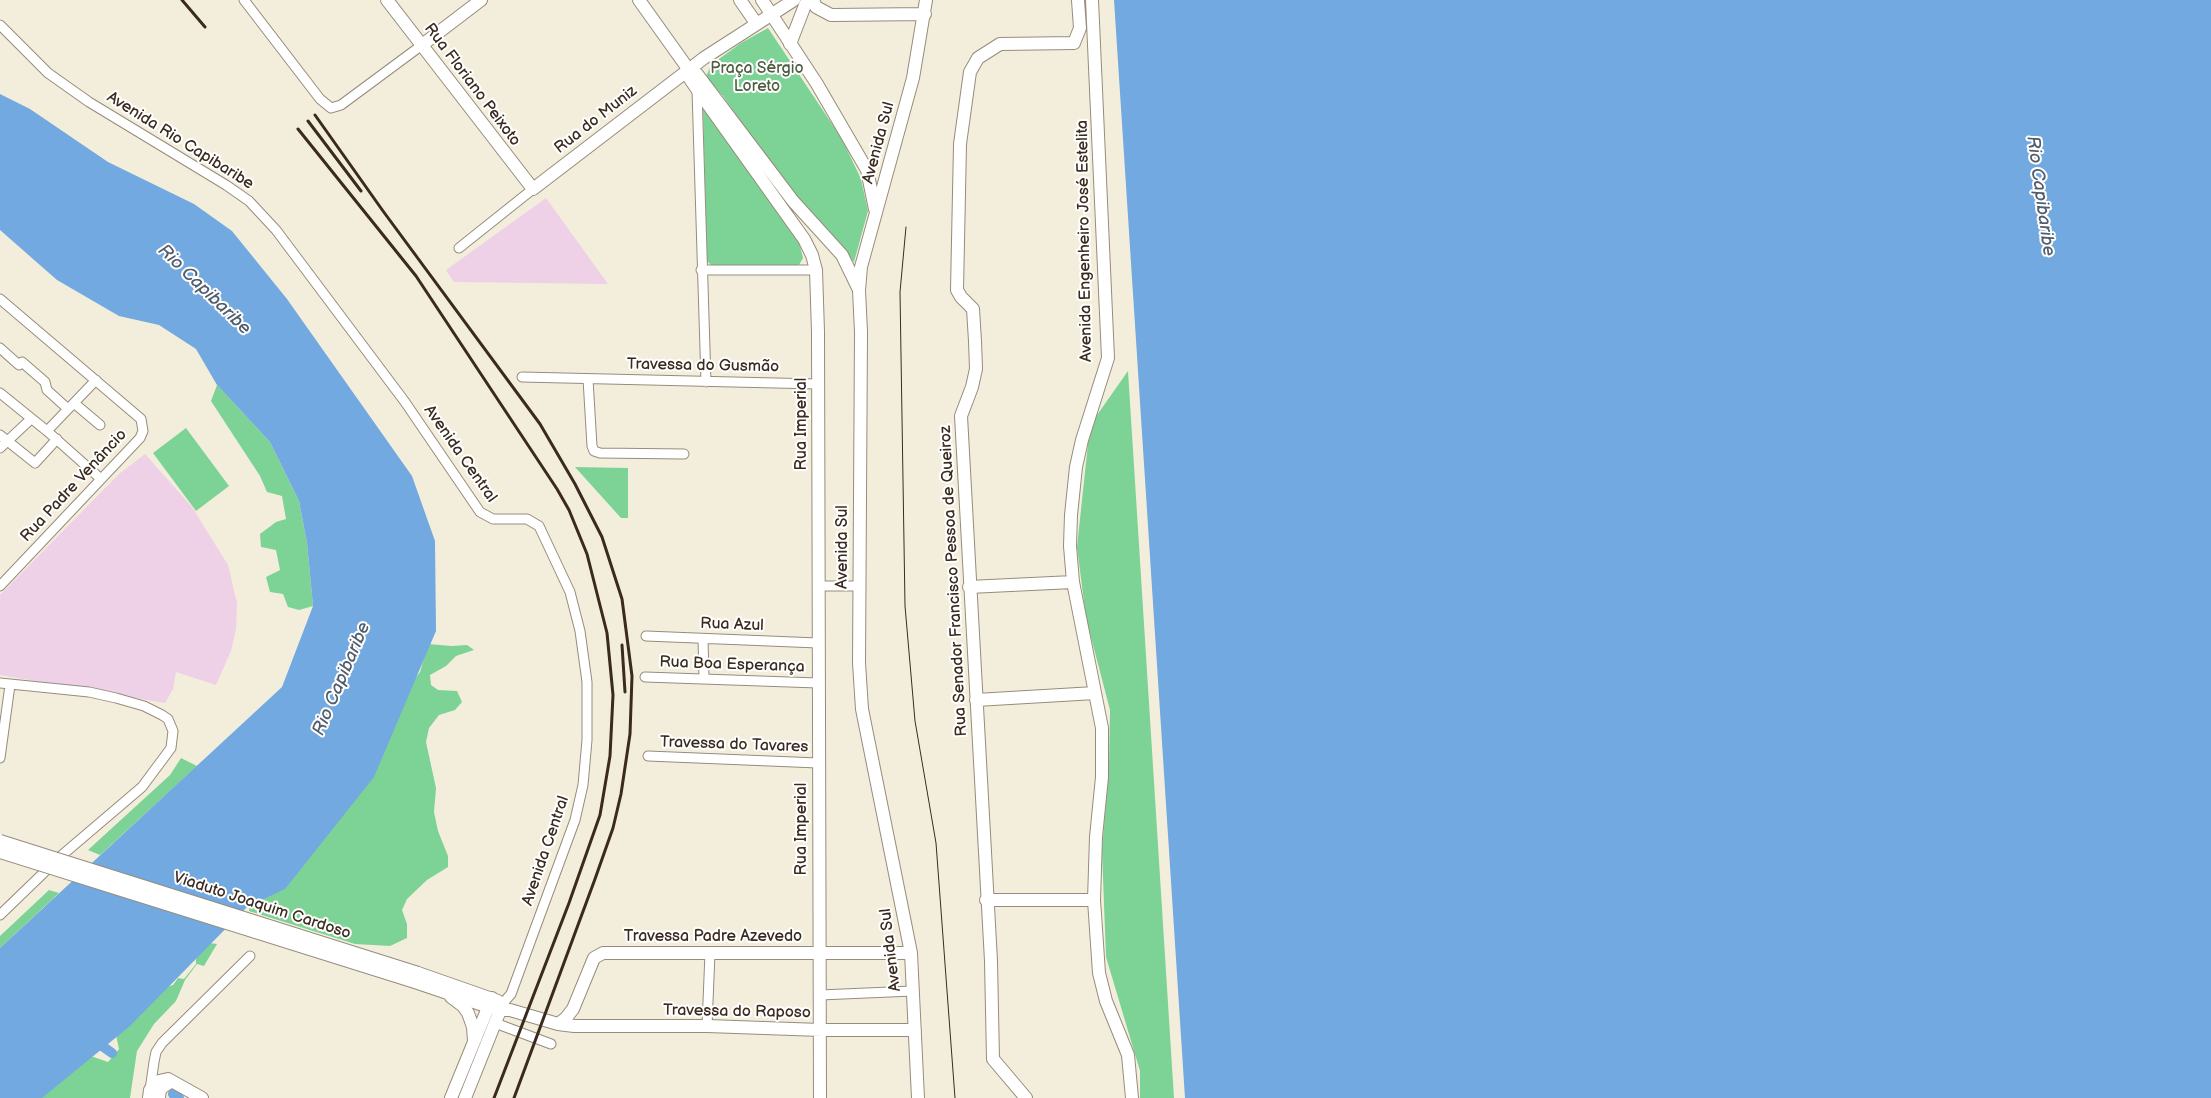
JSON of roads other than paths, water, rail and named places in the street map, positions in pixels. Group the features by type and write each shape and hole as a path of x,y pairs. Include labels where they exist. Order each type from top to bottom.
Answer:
{"main road":[{"name":"Rua Floriano Peixoto","path":"387,0 533,189"},
{"path":"422,46 481,0"},
{"name":"Rua Imperial","path":"639,0 688,70 697,74 699,86 804,239 812,255 816,270 820,1098"},
{"path":"740,0 756,24 772,16 794,0"},
{"path":"762,0 817,84 867,170 873,192 876,215"},
{"path":"790,44 806,0"},
{"path":"813,0 816,7 830,15 925,14"},
{"name":"Avenida Sul","path":"918,1098 911,953 862,709 859,664 859,290 861,267 913,78 926,0"},
{"path":"1078,0 1080,28 1074,43 1089,50 1096,67"},
{"name":"Avenida Engenheiro José Estelita","path":"1092,0 1108,358 1082,440 1076,467 1070,523 1073,582 1102,728 1102,777 1096,837 1094,900 1099,973 1106,1000 1128,1055 1132,1098"},
{"name":"Rua do Muniz","path":"533,189 669,84 756,24"},
{"name":"Rua Senador Francisco Pessoa de Queiroz","path":"1026,1098 993,1059 991,960 986,900 961,416 972,387 976,369 973,309 957,290 960,144 970,72 978,58 1000,44 1074,43"},
{"path":"669,84 680,83 699,86"},
{"name":"Rua Imperial","path":"699,86 774,178 842,256 859,290"},
{"path":"969,588 1073,582"},
{"path":"976,700 1095,693"},
{"name":"Viaduto Joaquim Cardoso","path":"0,841 558,1024"},
{"name":"Viaduto Joaquim Cardoso","path":"0,852 416,978 433,989 499,1006"},
{"path":"986,900 1094,900"},
{"name":"Travessa Padre Azevedo","path":"558,1024 570,1014 591,962 596,955 603,953 911,953"},
{"path":"433,989 464,1006 471,1018 474,1043"},
{"path":"465,1098 495,1023 499,1006"},
{"path":"451,1098 474,1043 499,1006"},
{"name":"Travessa do Raposo","path":"558,1024 595,1027 708,1026 821,1030 915,1030"},
{"path":"153,1095 164,1085 175,1081 202,1098"}],"street":[{"path":"244,0 326,106 335,108 342,106 422,46"},
{"name":"Avenida Rio Capibaribe","path":"0,25 48,73 89,102 226,185 248,201 276,230 327,299"},
{"path":"699,86 701,270 706,382"},
{"name":"Rua do Muniz","path":"459,248 533,189"},
{"path":"701,270 816,270"},
{"path":"0,299 96,380 47,431"},
{"name":"Avenida Central","path":"327,299 405,402 480,512 493,520 527,518 539,526 570,592 580,631 586,682 586,740 583,785 575,820 511,994 499,1006"},
{"path":"0,348 46,382 47,390 100,425"},
{"name":"Travessa do Gusmão","path":"522,377 818,384"},
{"path":"588,379 592,446 594,451 600,453 684,454"},
{"name":"Rua Padre Venâncio","path":"0,586 140,438 142,424 140,419 96,380"},
{"path":"0,407 4,396 57,439 101,479"},
{"path":"0,448 4,438 32,419"},
{"path":"4,438 35,463 57,439"},
{"path":"818,586 860,586"},
{"name":"Rua Azul","path":"646,636 818,643"},
{"path":"703,639 704,678"},
{"name":"Rua Boa Esperança","path":"646,677 818,683"},
{"path":"0,683 89,692 144,706 168,719 173,731 171,748 142,787 61,856 0,915"},
{"path":"0,758 10,685"},
{"name":"Travessa do Tavares","path":"648,756 818,763"},
{"path":"708,1026 710,953"},
{"path":"153,1095 154,1062 156,1052 162,1043 250,956"},
{"path":"820,995 913,991"},
{"path":"495,1023 551,1044"}],"water":[{"name":"Rio Capibaribe","path":"1114,0 2211,0 2211,1098 1185,1098"},
{"name":"Rio Capibaribe","path":"0,94 30,109 108,162 194,204 232,231 287,299 412,476 435,541 436,631 374,777 285,889 247,907 130,1026 42,1098 0,1098 0,948 282,687 313,606 307,543 299,501 270,442 217,385 196,349 159,325 119,316 57,280 0,230"}],"waterway":[{"path":"95,1041 112,1053"},
{"path":"173,1094 179,1098"}],"tram line":[{"path":"906,227 900,292 905,606 915,721 936,843 955,1098"}],"railway":[{"path":"182,0 205,27"},
{"path":"315,115 383,211 540,424 575,484 602,537 622,599 632,676 630,734 621,794 613,828 514,1098"},
{"path":"308,121 361,191"},
{"path":"298,129 416,276 557,489 569,510 587,554 607,633 613,695 610,756 600,815 569,903 494,1098"},
{"path":"622,645 625,692"}],"park label":[{"name":"Praça Sérgio Loreto","path":"757,78"}]}
